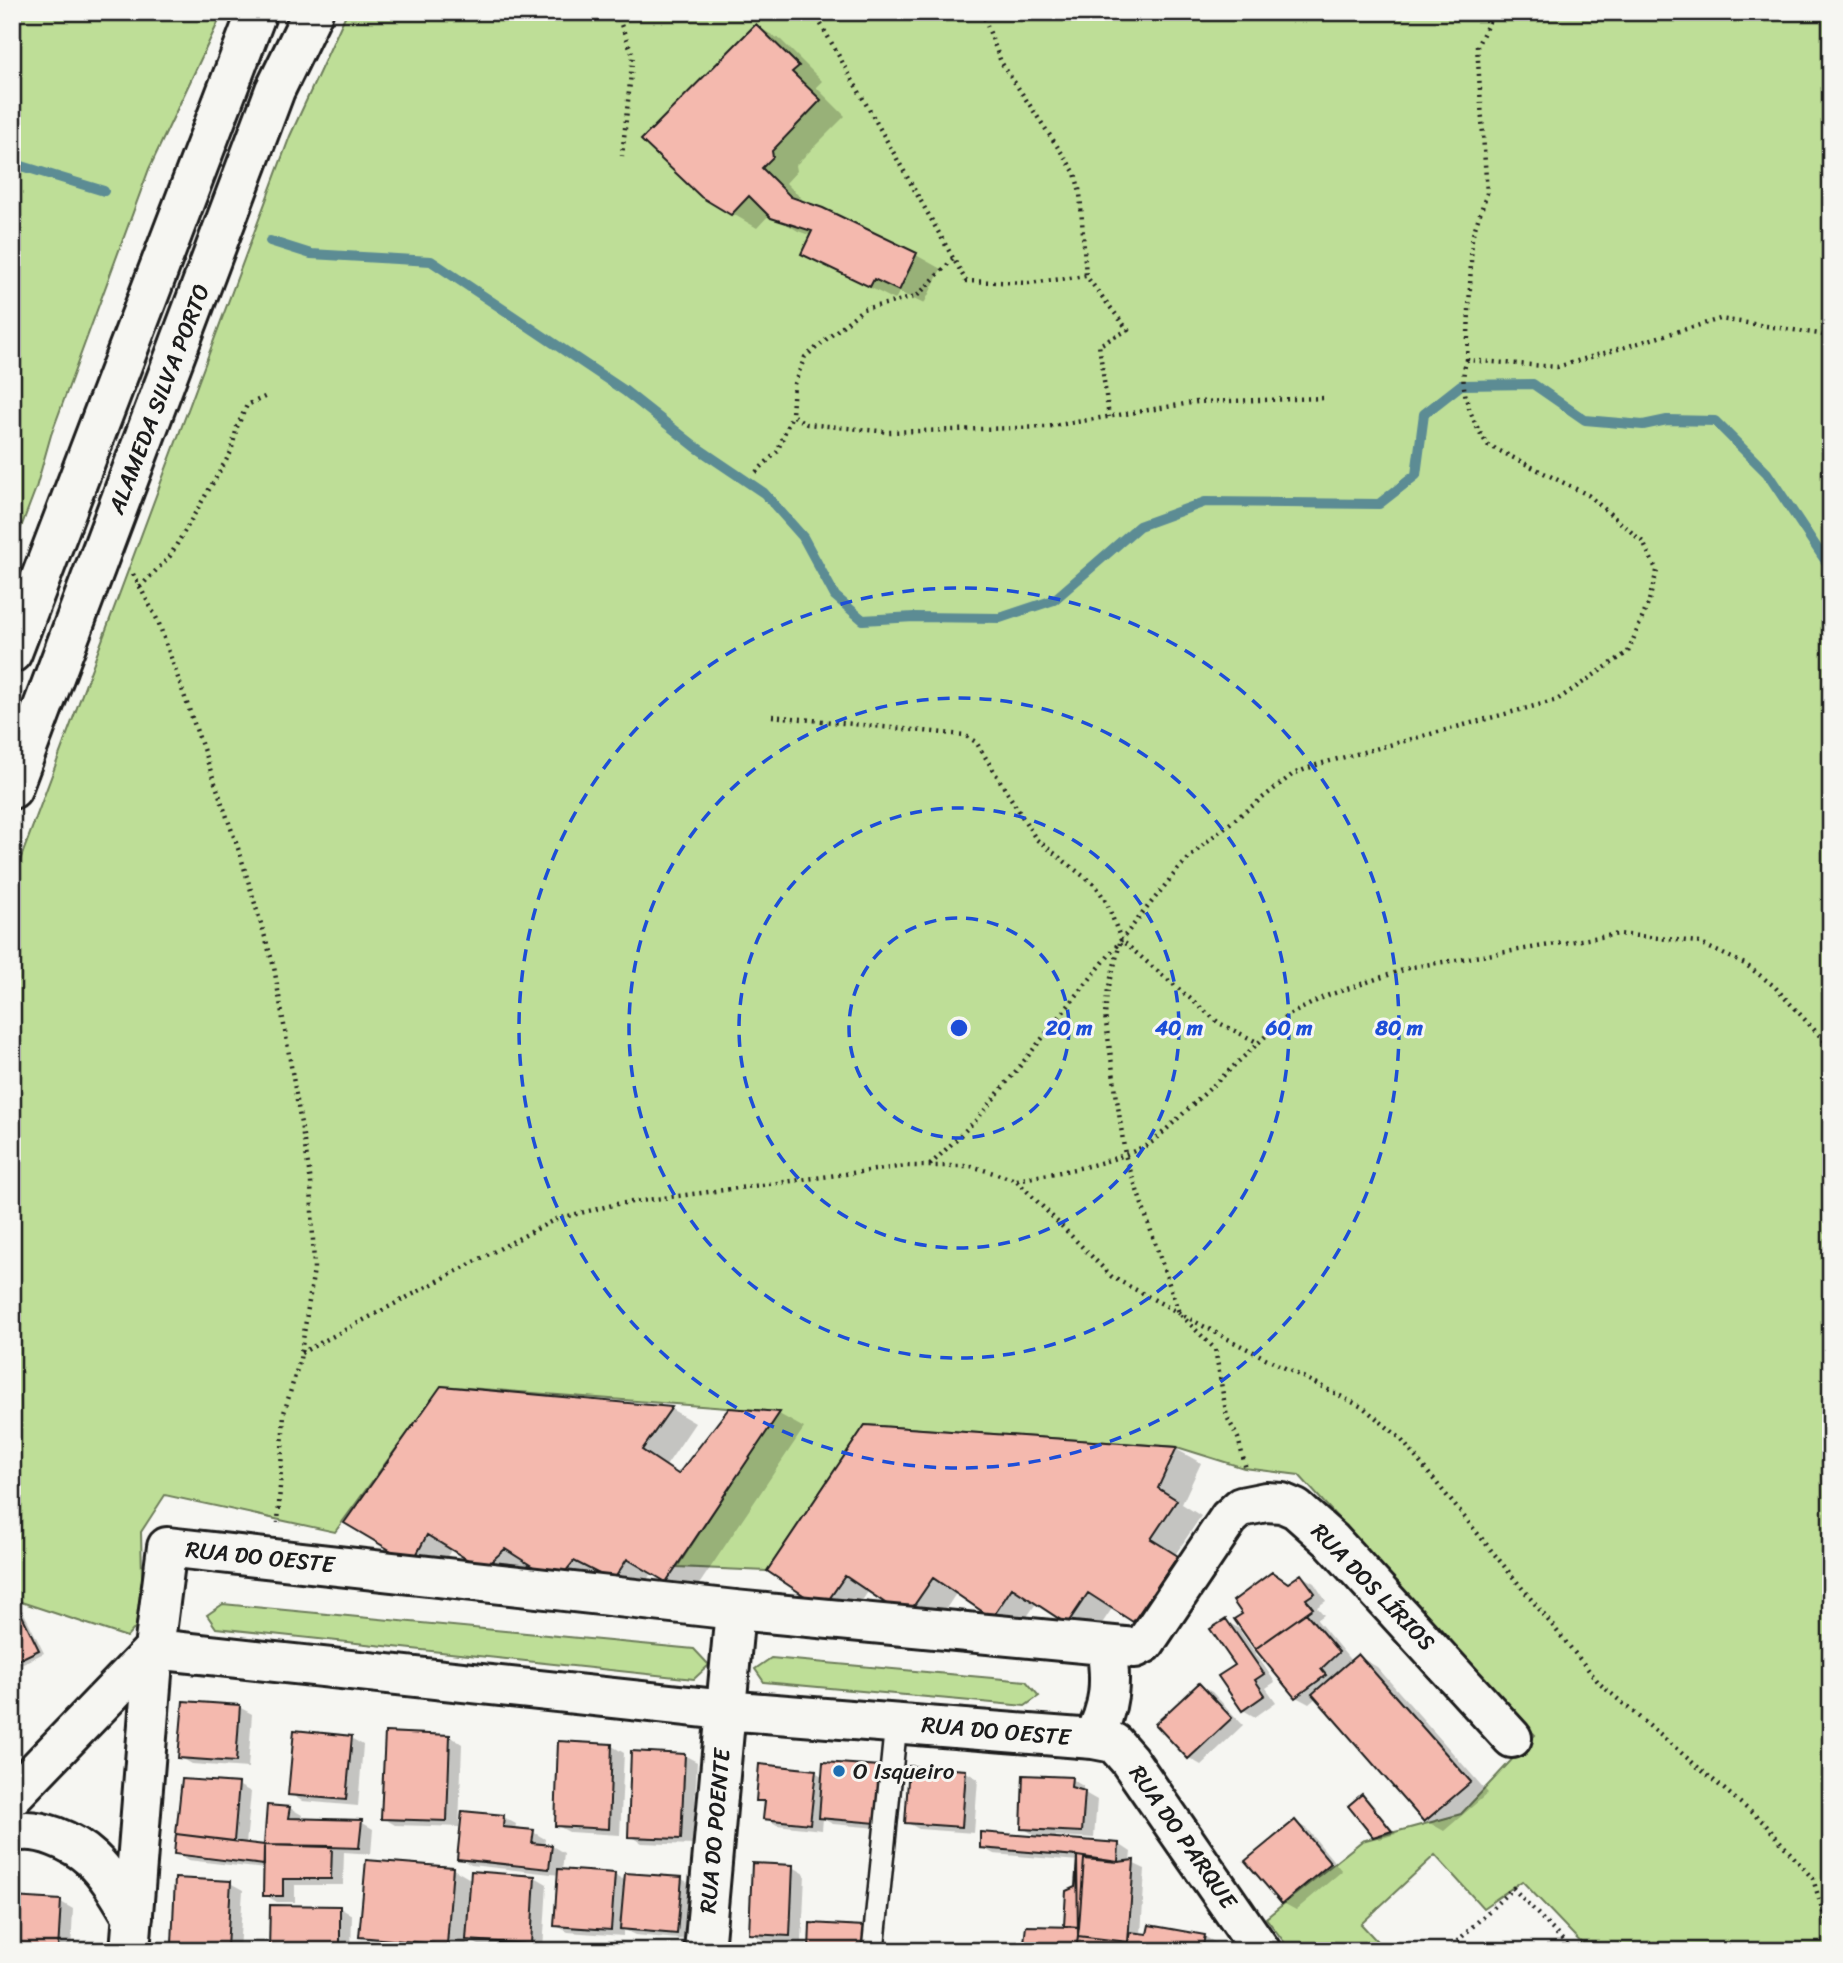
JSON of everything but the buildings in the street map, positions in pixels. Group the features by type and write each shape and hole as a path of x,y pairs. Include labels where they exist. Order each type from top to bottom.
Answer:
{"street":[{"name":"ALAMEDA SILVA PORTO","path":"12,653 257,12"},
{"name":"ALAMEDA SILVA PORTO","path":"12,789 275,89 313,12"},
{"name":"RUA DOS LÍRIOS","path":"1255,1504 1282,1503 1296,1509 1332,1541 1512,1738"},
{"path":"1106,1647 1135,1648 1145,1643 1229,1518 1241,1507 1255,1504"},
{"name":"RUA DO OESTE","path":"167,1547 275,1559 735,1610 1106,1647 1110,1671 1104,1720 1093,1739 725,1710 155,1649 167,1547"},
{"path":"725,1710 735,1610"},
{"path":"12,1796 155,1649"},
{"path":"132,1934 155,1649"},
{"name":"RUA DO POENTE","path":"704,1951 725,1710"},
{"name":"RUA DO PARQUE","path":"1093,1739 1114,1743 1129,1760 1261,1951"},
{"path":"12,1833 41,1832 60,1839 91,1858 114,1886 132,1934"}],"lane":[{"path":"873,1951 896,1723"}],"path":[{"path":"616,12 633,55 622,156"},
{"path":"814,12 966,281 1029,284 1086,276"},
{"path":"982,12 1001,62 1076,173 1086,276 1128,330 1099,345 1109,417"},
{"path":"930,1165 979,1117 1179,868 1293,774 1319,764 1557,699 1628,652 1648,604 1657,571 1643,541 1588,495 1488,444 1481,436 1467,406 1463,369 1467,360 1472,237 1487,193 1478,46 1494,12"},
{"path":"756,472 777,453 792,415 794,384 805,357 863,309 916,297 953,259"},
{"path":"1467,360 1557,367 1720,320 1820,334 1831,338"},
{"path":"140,587 170,556 231,453 237,427 247,405 269,394"},
{"path":"792,415 807,424 889,432 1046,428 1197,402 1327,398"},
{"path":"110,529 158,621 240,855 274,967 311,1182 314,1269 301,1353 284,1413 275,1559"},
{"path":"772,716 964,735 976,742 1036,839 1097,886 1107,903 1121,940 1219,1023 1259,1043"},
{"path":"1016,1180 1083,1167 1134,1153 1154,1141 1287,1016 1326,996 1412,967 1619,934 1697,942 1745,964 1774,986 1831,1048"},
{"path":"1121,940 1107,994 1105,1016 1125,1155 1179,1313 1215,1349 1227,1417 1238,1438 1255,1504"},
{"path":"301,1353 555,1219 617,1204 906,1166 971,1166 1016,1180 1112,1277 1364,1408 1400,1438 1600,1684 1764,1823 1813,1879 1831,1938"},
{"path":"1447,1951 1480,1915 1513,1888 1573,1951"}],"green space":[{"path":"12,12 223,12 149,169 51,435 36,488 12,551"},
{"path":"347,12 1831,12 1831,1951 1589,1951 1522,1881 1483,1908 1435,1855 1361,1924 1386,1951 1291,1951 1266,1918 1362,1841 1461,1814 1535,1735 1299,1475 1244,1468 1177,1447 865,1425 767,1571 677,1567 779,1412 442,1386 335,1532 165,1495 141,1532 143,1619 127,1637 12,1599 12,882 290,136"},
{"path":"223,1604 694,1649 709,1665 694,1679 216,1628 207,1615"},
{"path":"771,1658 1026,1681 1039,1696 1025,1706 764,1682 755,1669"}],"waterway":[{"path":"12,163 104,191"},
{"path":"270,241 311,254 431,261 625,391 696,447 764,493 803,537 835,596 863,620 914,617 1000,618 1054,600 1139,526 1205,502 1379,504 1416,475 1424,414 1461,385 1533,384 1585,420 1643,425 1667,420 1715,421 1767,473 1831,569"}],"place":[{"name":"O Isqueiro","path":"839,1771"}]}
